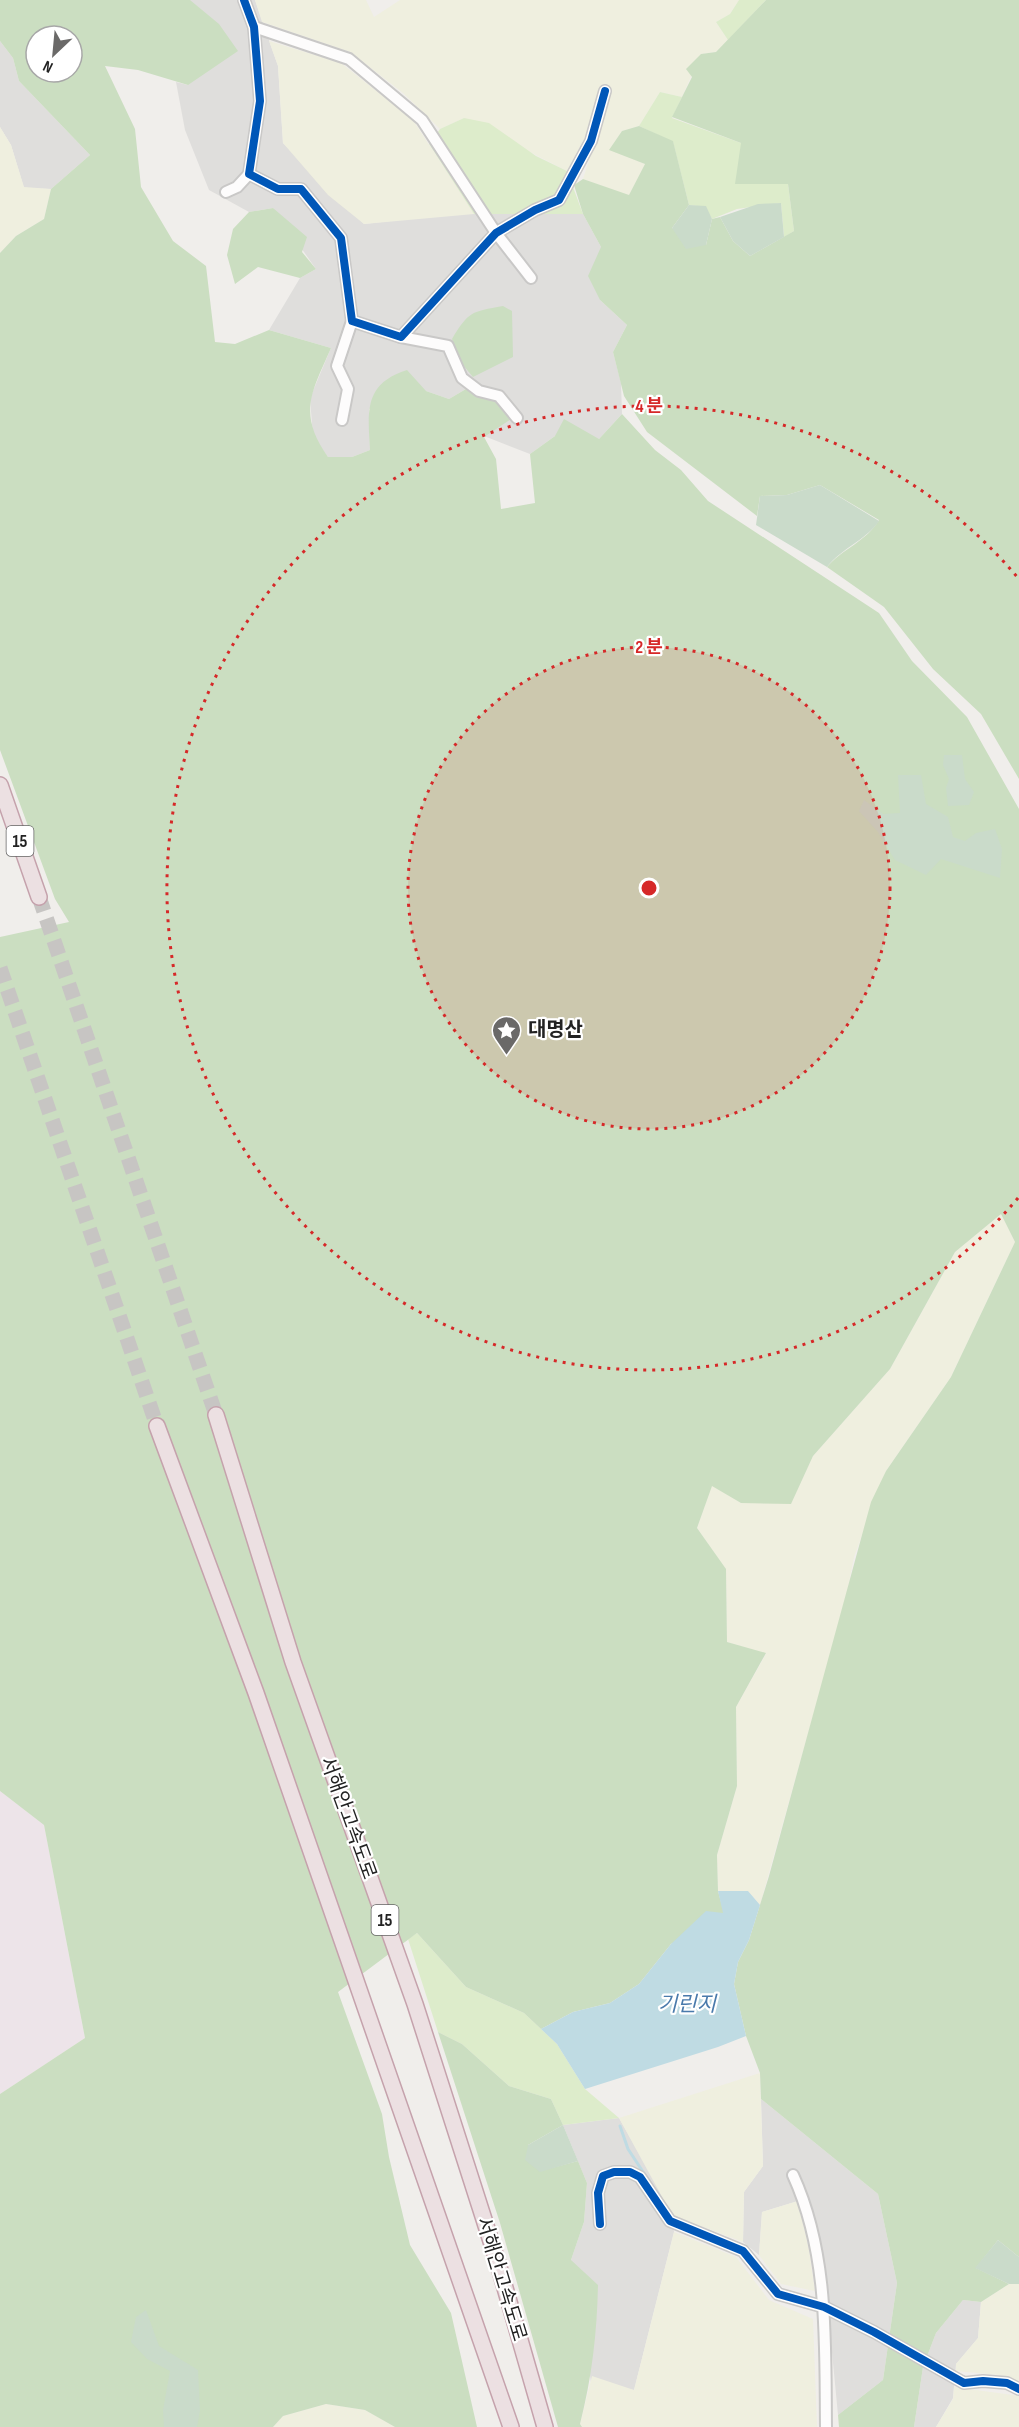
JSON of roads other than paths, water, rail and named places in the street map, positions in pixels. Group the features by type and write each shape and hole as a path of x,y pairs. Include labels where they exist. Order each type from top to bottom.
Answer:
{"highway":[{"name":"15","path":"0,785 39,897"},
{"name":"서해안고속도로","path":"216,1415 293,1662 415,2004 497,2260 545,2427"},
{"name":"서해안고속도로","path":"158,1426 256,1693 511,2427"}],"street":[{"path":"226,192 237,187 249,174 260,101 254,27 244,0"},
{"path":"254,27 349,59 366,70 422,120 496,233 531,278"},
{"path":"400,338 496,233 536,210 559,200 591,141 605,91"},
{"path":"249,174 278,189 301,189 341,238 352,321 337,366 348,390 342,420"},
{"path":"352,321 400,338 448,346 462,378 479,391 499,396 518,418"},
{"path":"600,2224 598,2193 603,2176 614,2172 630,2172 640,2177 670,2221 743,2251 778,2294 824,2307 874,2332 964,2383 983,2381 1007,2383 1019,2389"},
{"path":"793,2175 806,2204 811,2224 824,2307 826,2427"}],"water":[{"name":"기린지","path":"718,1891 748,1891 760,1905 749,1940 738,1962 734,1984 746,2036 585,2089 557,2044 541,2029 573,2012 610,2003 639,1984 671,1944 706,1911 723,1913"}],"waterway":[{"path":"620,2126 628,2149 653,2187"}],"tunnel":[{"path":"39,897 216,1415"},
{"path":"0,968 157,1426"}],"place":[{"name":"대명산","path":"507,1056"}]}
